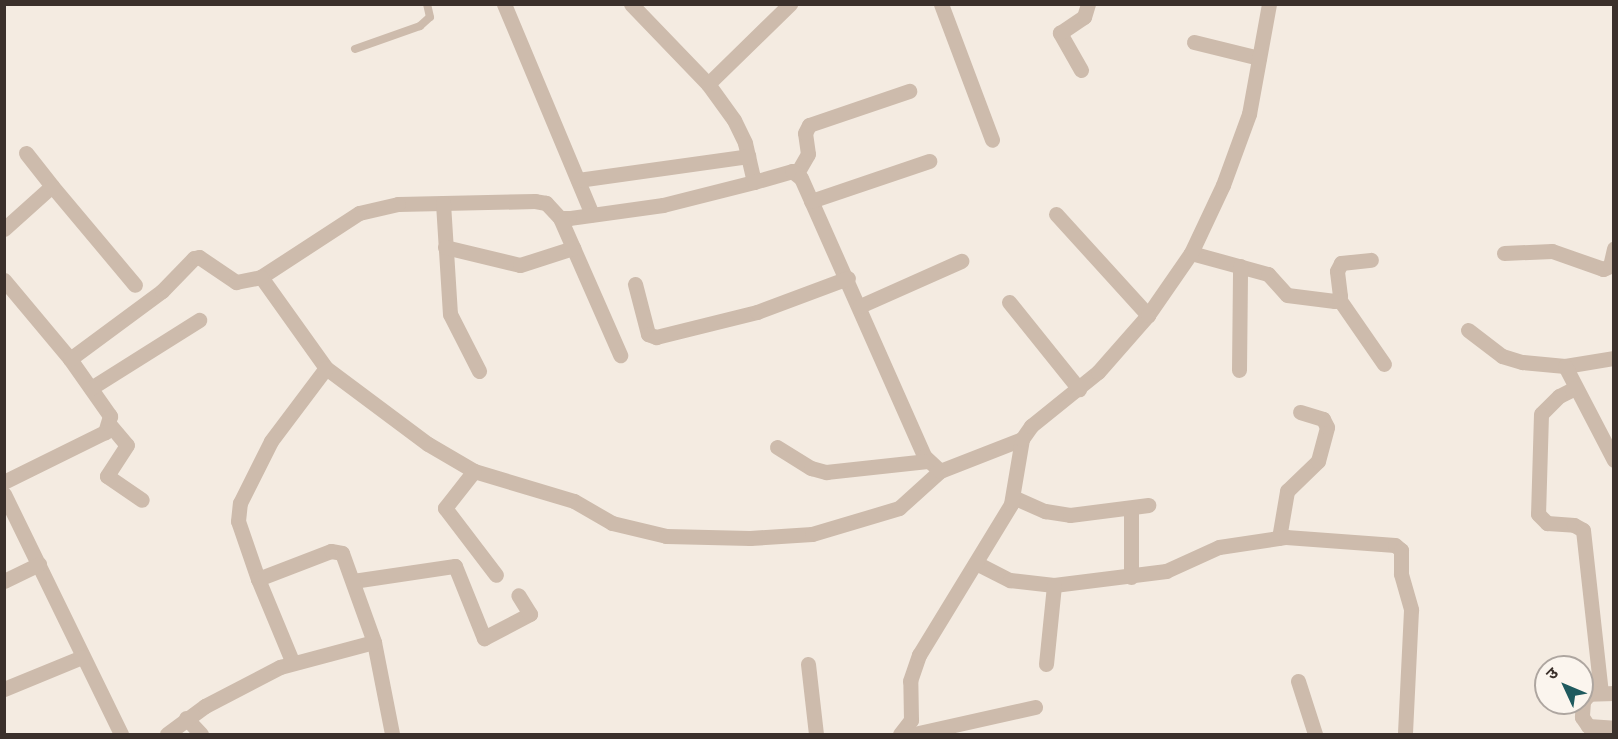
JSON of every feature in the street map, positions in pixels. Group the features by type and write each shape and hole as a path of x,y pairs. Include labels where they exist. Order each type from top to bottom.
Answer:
{"street":[{"path":"504,4 592,214"},
{"path":"631,4 708,84 738,128 754,182"},
{"path":"708,84 790,4"},
{"path":"941,4 992,140"},
{"path":"1081,70 1060,33 1084,16 1088,4"},
{"path":"913,730 914,668 978,564 1013,497 1022,438 1031,426 1079,389 1148,315 1191,253 1223,185 1249,114 1269,4"},
{"path":"1194,42 1259,58"},
{"path":"797,173 807,158 805,133 809,125 909,91"},
{"path":"26,153 135,285"},
{"path":"578,180 748,156"},
{"path":"811,201 929,161"},
{"path":"560,218 663,205 784,172 797,173"},
{"path":"797,173 933,466"},
{"path":"4,229 52,186"},
{"path":"70,359 162,291 194,258 200,257 236,282 261,277 359,213 398,204 540,201 560,218 620,355"},
{"path":"444,204 450,314 479,371"},
{"path":"1056,214 1148,315"},
{"path":"445,247 520,265 573,248"},
{"path":"1504,253 1552,251 1603,268 1610,266 1614,248"},
{"path":"1191,253 1268,274 1287,295 1340,299"},
{"path":"1371,260 1347,260 1338,266 1340,299 1384,364"},
{"path":"860,306 962,261"},
{"path":"1239,370 1240,266"},
{"path":"261,277 326,368 428,444 474,471 574,501 612,523 655,534 750,538 812,534 892,511 933,466"},
{"path":"635,284 648,334 656,337 765,310 848,279"},
{"path":"4,280 70,359 110,416 110,425 127,445 107,476 142,500"},
{"path":"1009,302 1079,389"},
{"path":"91,388 198,320"},
{"path":"1468,330 1511,359 1565,366 1614,358"},
{"path":"1565,366 1614,460"},
{"path":"292,661 258,579 238,521 240,503 271,441 326,368"},
{"path":"1575,388 1559,396 1541,414 1538,514 1547,523 1574,525 1583,530 1607,692 1585,697 1582,717 1588,726 1614,728"},
{"path":"1279,537 1287,492 1318,461 1327,427 1323,419 1300,411"},
{"path":"4,482 96,437 110,425"},
{"path":"777,447 811,468 826,472 933,466 1022,438"},
{"path":"474,471 446,508 496,575"},
{"path":"4,494 121,735"},
{"path":"1013,497 1045,511 1070,515 1148,505"},
{"path":"1131,508 1131,577"},
{"path":"978,564 1010,580 1054,585 1166,571 1219,547 1279,537 1395,545 1401,550 1401,574 1411,610 1405,735"},
{"path":"258,579 336,551 344,557 374,642 392,735"},
{"path":"4,581 39,564"},
{"path":"353,581 455,566 484,638 530,614 518,595"},
{"path":"1047,664 1054,585"},
{"path":"167,735 186,718 225,694 292,661 374,642"},
{"path":"4,689 82,657"},
{"path":"808,664 816,735"},
{"path":"1298,681 1315,735"},
{"path":"900,735 913,730 1035,707"},
{"path":"186,718 201,735"}],"lane":[{"path":"355,49 420,26 430,17 427,4"}]}
